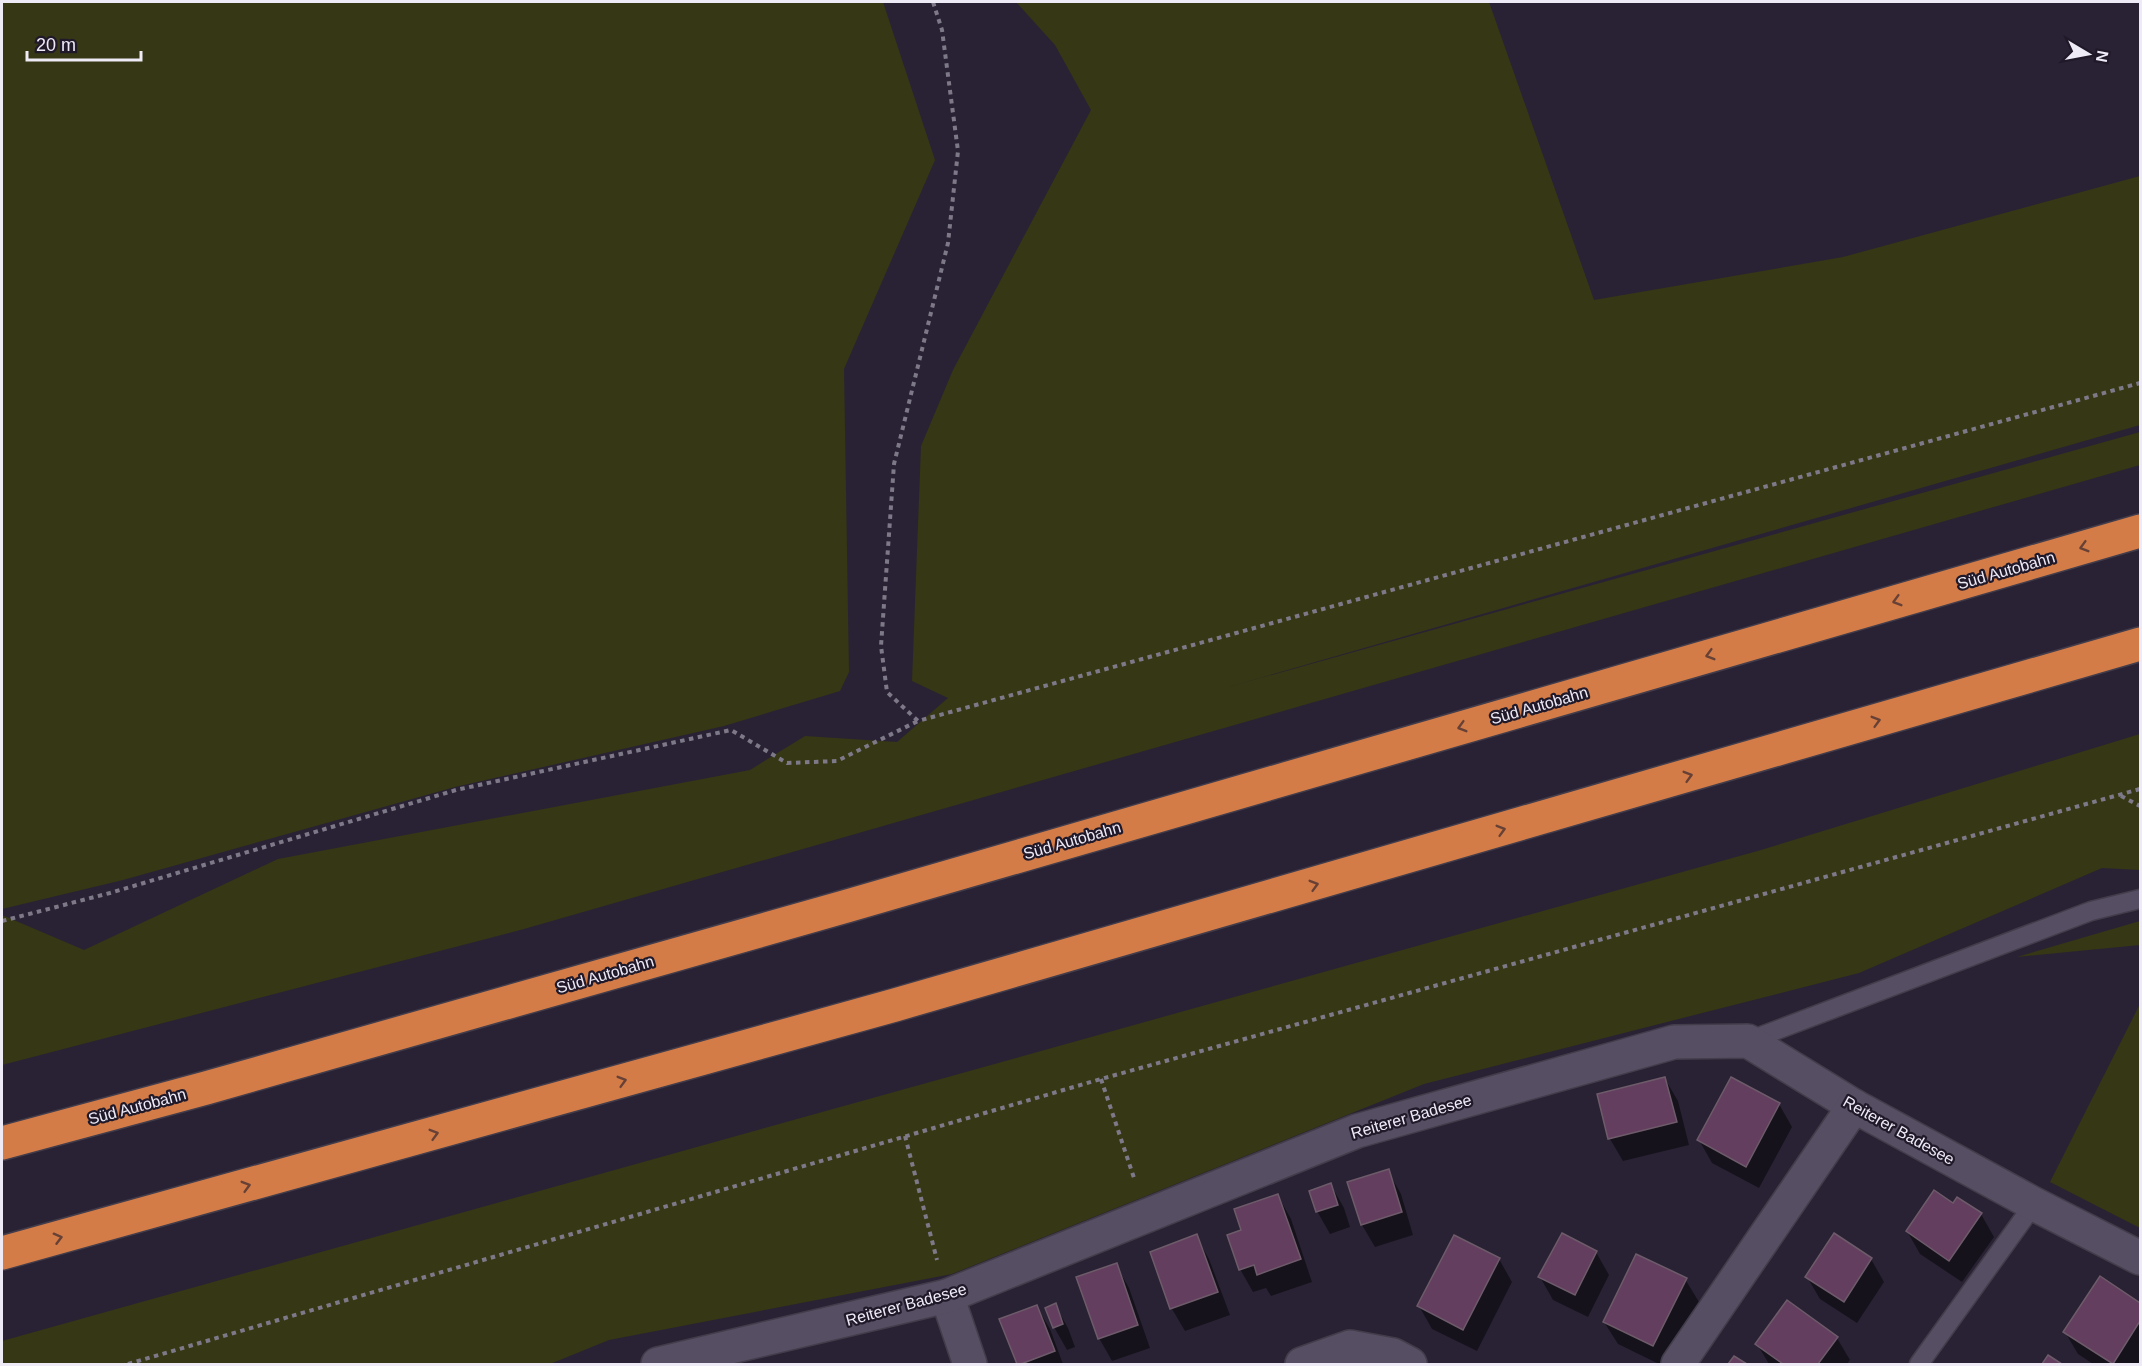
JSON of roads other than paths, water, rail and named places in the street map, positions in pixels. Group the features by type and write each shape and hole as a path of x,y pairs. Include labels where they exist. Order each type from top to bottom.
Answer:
{"highway":[{"name":"Süd Autobahn","path":"2,1143 824,912 2140,531"},
{"path":"2,1253 906,1002 2140,644"}],"street":[{"name":"Reiterer Badesee","path":"658,1365 946,1296 1357,1131 1674,1042 1748,1041 1854,1106 2034,1204 2140,1258"},
{"path":"1678,1365 1854,1106"},
{"path":"946,1296 970,1365"},
{"path":"1302,1365 1350,1347 1393,1356 1410,1365"}],"lane":[{"path":"1748,1041 2091,911 2140,899"},
{"path":"1919,1365 2034,1204"}]}
